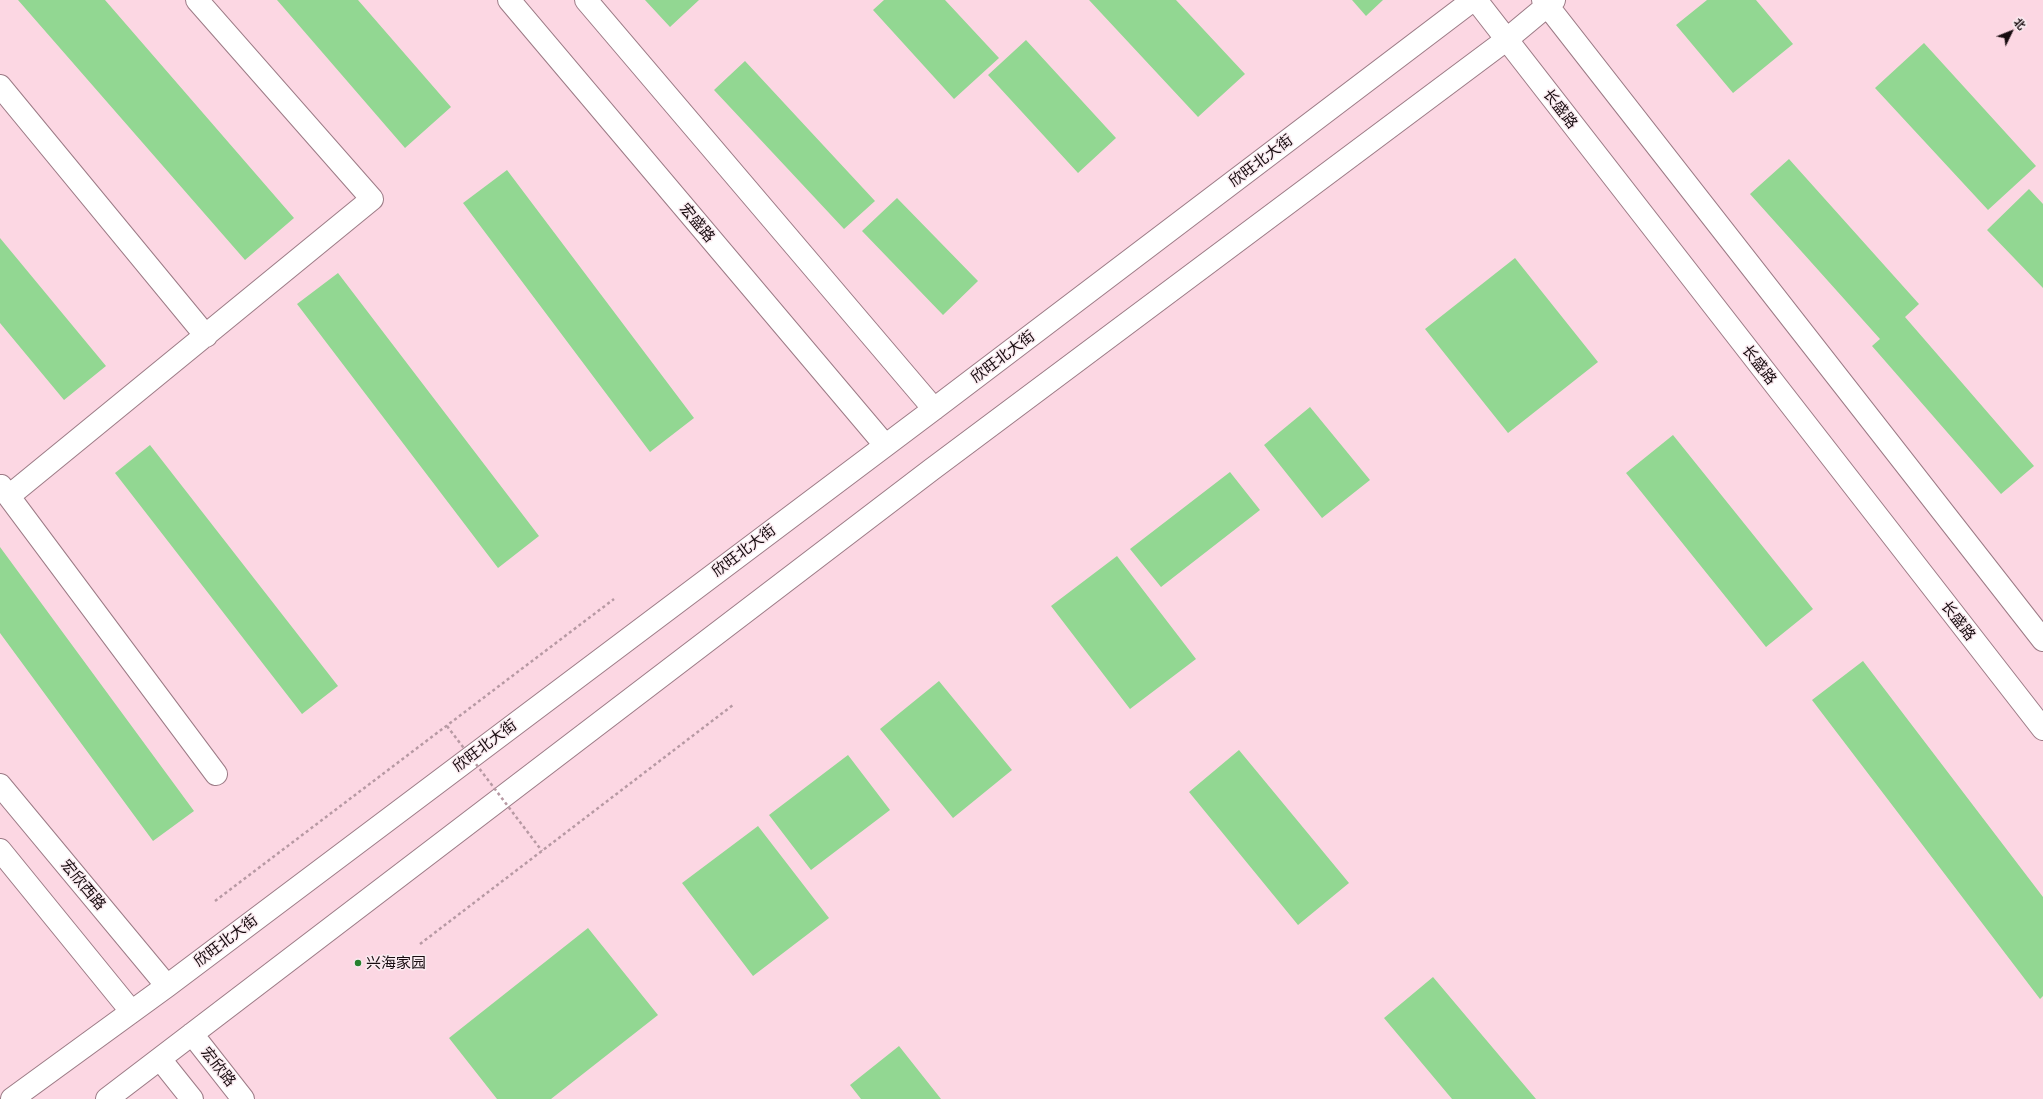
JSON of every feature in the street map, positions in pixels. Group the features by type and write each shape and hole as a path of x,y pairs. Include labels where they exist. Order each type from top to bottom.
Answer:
{"street":[{"path":"197,0 372,199 206,336 5,491 216,774"},
{"name":"宏盛路","path":"509,0 885,445"},
{"path":"586,0 934,409"},
{"name":"欣旺北大街","path":"12,1099 167,986 1475,0"},
{"name":"长盛路","path":"1475,0 2043,730"},
{"path":"107,1099 931,470 1506,40 1548,2 2043,640"},
{"path":"0,86 206,336"},
{"name":"宏欣西路","path":"0,784 167,986"},
{"path":"0,850 131,1011"},
{"name":"宏欣路","path":"192,1034 243,1099"},
{"path":"160,1059 192,1099"}],"path":[{"path":"215,901 614,599"},
{"path":"420,944 733,705"},
{"path":"447,726 542,851"}],"building":[{"path":"18,0 105,0 294,218 245,260"},
{"path":"277,0 358,0 451,107 405,148"},
{"path":"645,0 699,0 670,27"},
{"path":"884,0 945,0 999,58 954,99 873,10"},
{"path":"1089,0 1176,0 1245,74 1198,117"},
{"path":"1352,0 1383,0 1366,16"},
{"path":"1707,0 1756,0 1793,44 1733,93 1676,25"},
{"path":"1026,40 1116,138 1078,173 988,75"},
{"path":"1924,43 2036,166 1988,210 1875,88"},
{"path":"745,61 875,201 844,229 714,90"},
{"path":"1789,159 1919,304 1905,317 2034,466 2001,494 1872,346 1880,339 1750,194"},
{"path":"507,170 694,418 650,452 463,203"},
{"path":"2029,189 2043,204 2043,288 1987,230"},
{"path":"897,198 978,281 943,315 862,231"},
{"path":"0,238 106,366 64,400 0,323"},
{"path":"1515,258 1598,362 1508,433 1425,329"},
{"path":"338,273 539,536 498,568 297,304"},
{"path":"1310,407 1370,480 1322,518 1264,445"},
{"path":"1673,435 1813,609 1766,647 1626,473"},
{"path":"150,445 338,686 302,714 115,473"},
{"path":"1230,472 1260,510 1161,587 1130,549"},
{"path":"0,547 194,811 153,841 0,633"},
{"path":"1117,556 1196,659 1130,709 1051,606"},
{"path":"1863,661 2043,897 2043,996 2040,999 1812,700"},
{"path":"939,681 1012,770 953,818 880,729"},
{"path":"1239,750 1349,883 1298,925 1189,792"},
{"path":"848,755 890,810 811,870 769,815"},
{"path":"758,826 829,918 753,976 682,883"},
{"path":"588,928 658,1015 551,1099 497,1099 449,1038"},
{"path":"1433,977 1536,1099 1452,1099 1384,1018"},
{"path":"899,1046 941,1099 861,1099 850,1085"}],"place":[{"name":"兴海家园","path":"358,963"}]}
